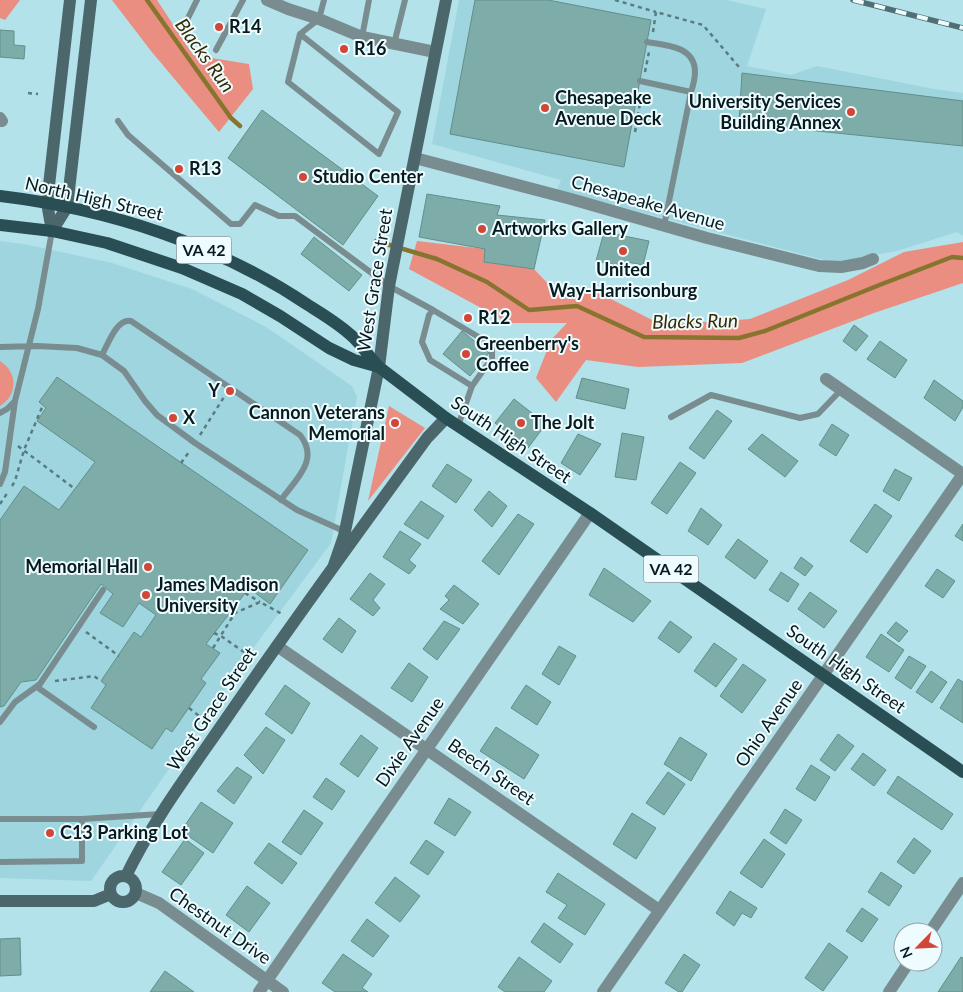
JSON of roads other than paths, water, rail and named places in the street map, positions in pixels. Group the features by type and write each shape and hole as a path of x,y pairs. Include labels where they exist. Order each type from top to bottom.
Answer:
{"main road":[{"name":"North High Street","path":"0,196 67,207 157,230 247,269 290,292 337,324 354,338 379,367"},
{"name":"South High Street","path":"0,225 52,231 107,243 182,268 242,294 337,352 354,360 379,367 446,418 590,513 963,772"}],"street":[{"path":"267,0 362,37 435,52"},
{"name":"West Grace Street","path":"350,534 379,367 389,286 446,0"},
{"path":"52,231 46,203 70,3"},
{"path":"52,231 67,207 91,6"},
{"name":"Chesapeake Avenue","path":"415,158 819,266 848,266 873,259"},
{"path":"826,379 963,474"},
{"name":"West Grace Street","path":"126,876 161,814 334,565 350,534 427,438 446,418"},
{"name":"Ohio Avenue","path":"602,992 963,474"},
{"name":"Dixie Avenue","path":"259,992 590,513"},
{"name":"Beech Street","path":"276,646 659,910"},
{"path":"126,876 133,880 136,893 130,900 122,902 111,894 110,886 114,879 126,876"},
{"path":"937,922 963,883"},
{"name":"Chestnut Drive","path":"136,893 159,903 283,992"},
{"path":"0,901 94,901 111,894"},
{"path":"889,992 902,972"}],"lane":[{"path":"185,24 197,0"},
{"path":"216,50 243,0"},
{"path":"300,34 398,112 378,154 288,82 300,34 319,19 324,0"},
{"path":"362,37 369,0"},
{"path":"394,44 405,0"},
{"path":"647,42 681,48 690,55 695,72 664,226"},
{"path":"640,81 691,92"},
{"path":"118,122 128,135 231,224 236,225 242,222 255,205 279,216 295,216 389,286 492,345 492,358 472,386 458,426"},
{"path":"0,484 5,472 15,401 30,346 52,231"},
{"path":"433,310 429,314 422,342 430,360 472,386"},
{"path":"102,355 122,321 131,321 300,434 309,449 308,458 305,466 281,500"},
{"path":"0,347 77,348 102,355 124,371 138,393 157,415 195,443 297,510 350,534"},
{"path":"671,417 711,395 800,418 818,414 841,390"},
{"path":"0,413 15,401"},
{"path":"0,722 15,702 37,687 103,590"},
{"path":"37,687 94,727"},
{"path":"0,819 82,819 161,814"},
{"path":"0,862 82,861 82,819"}],"waterway":[{"name":"Blacks Run","path":"147,0 231,118 240,126"},
{"name":"Blacks Run","path":"376,241 437,259 487,282 529,310 577,306 644,337 739,338 765,331 952,257 963,258"}],"railway":[{"path":"853,0 963,28"}],"place":[{"name":"R14","path":"219,27"},
{"name":"R16","path":"344,49"},
{"name":"Chesapeake Avenue Deck","path":"545,108"},
{"name":"University Services Building Annex","path":"851,112"},
{"name":"R13","path":"179,169"},
{"name":"Studio Center","path":"303,177"},
{"name":"Artworks Gallery","path":"482,229"},
{"name":"United Way-Harrisonburg","path":"623,251"},
{"name":"R12","path":"468,318"},
{"name":"Greenberry's Coffee","path":"466,354"},
{"name":"Y","path":"230,391"},
{"name":"X","path":"173,418"},
{"name":"Cannon Veterans Memorial","path":"395,423"},
{"name":"The Jolt","path":"521,423"},
{"name":"Memorial Hall","path":"148,567"},
{"name":"James Madison University","path":"146,595"},
{"name":"C13 Parking Lot","path":"50,833"}]}
